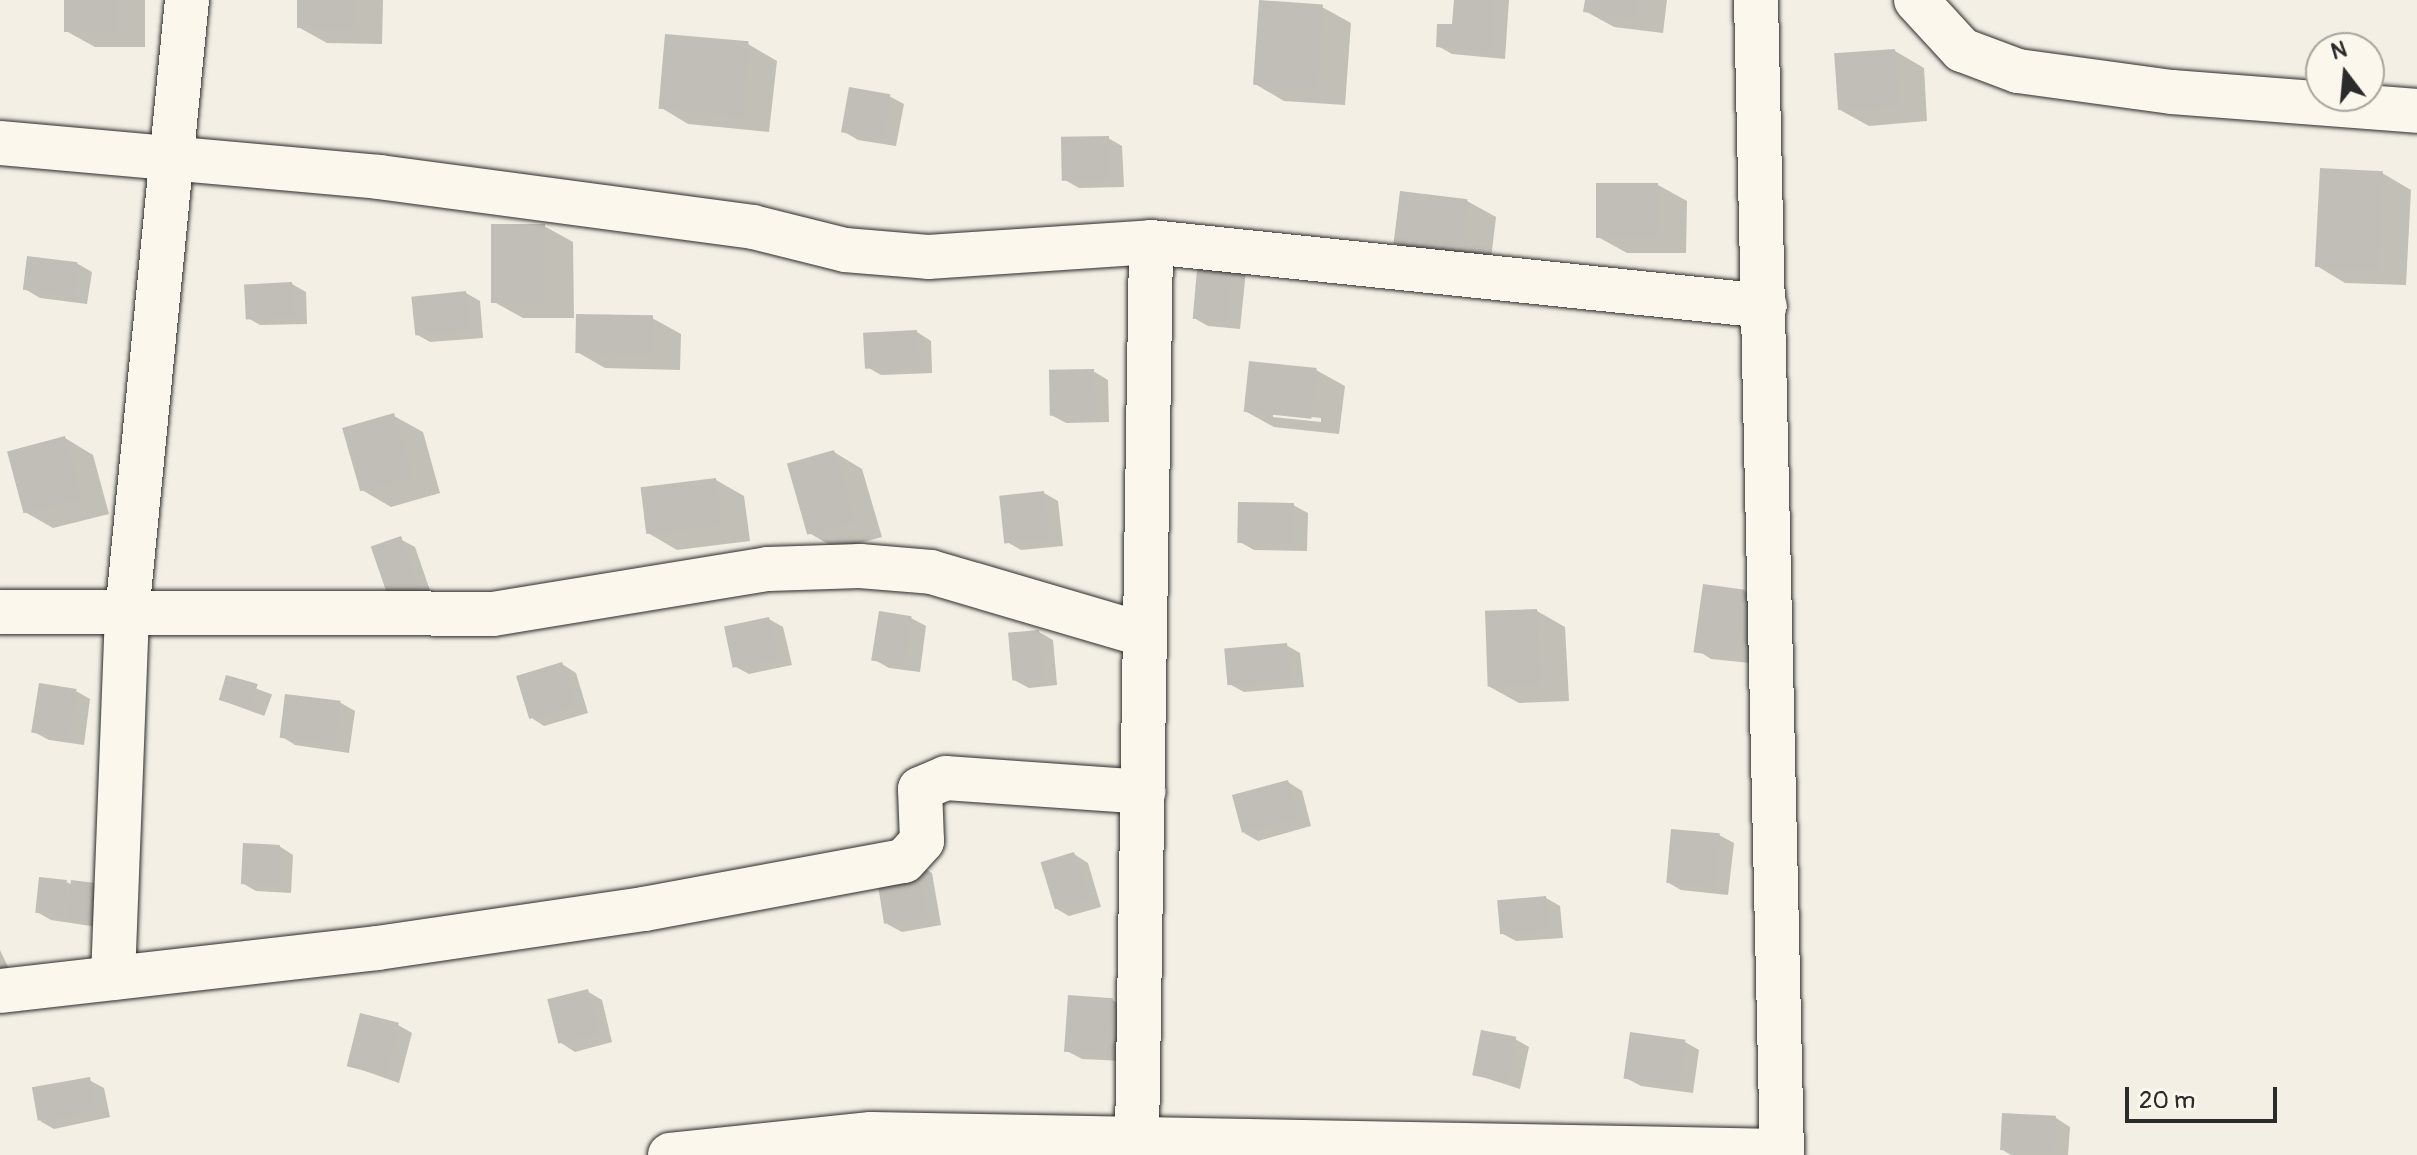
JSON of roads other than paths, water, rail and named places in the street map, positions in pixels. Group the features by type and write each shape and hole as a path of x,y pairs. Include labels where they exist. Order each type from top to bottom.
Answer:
{"street":[{"path":"113,978 127,614 187,0"},
{"path":"670,1155 871,1134 1781,1153 1756,0"},
{"path":"1916,0 1962,50 2018,71 2172,92 2417,111"},
{"path":"0,143 379,177 753,227 845,250 928,257 1151,242 1765,306"},
{"path":"1137,1138 1151,242"},
{"path":"0,612 493,614 768,569 860,566 931,572 1145,635"},
{"path":"0,991 409,944 904,861 922,841 920,789 937,780 1144,792"}]}
